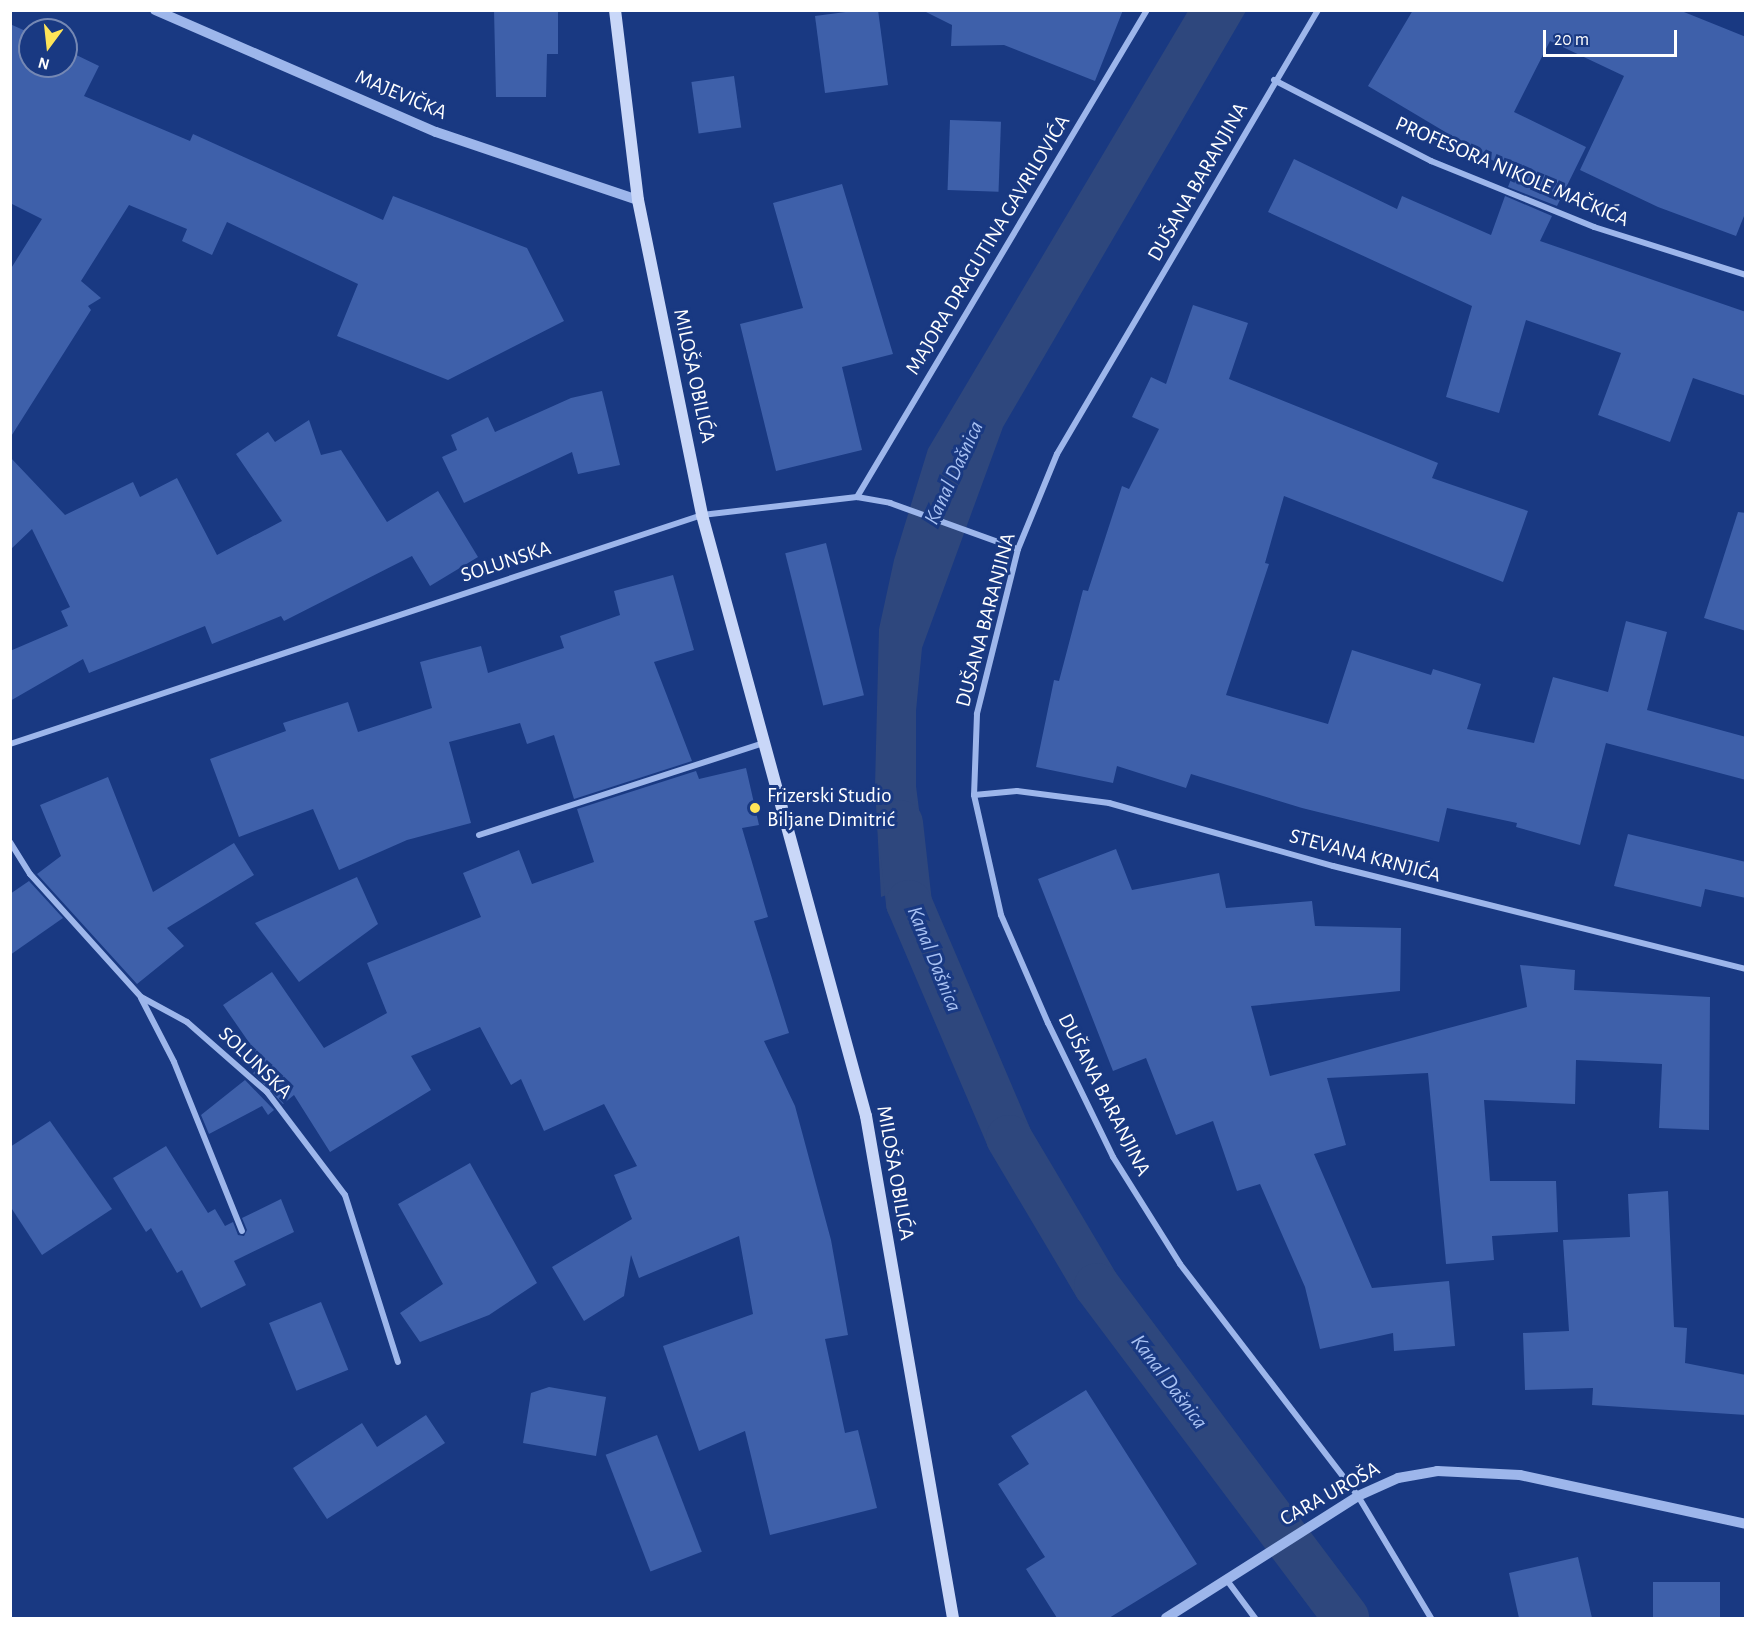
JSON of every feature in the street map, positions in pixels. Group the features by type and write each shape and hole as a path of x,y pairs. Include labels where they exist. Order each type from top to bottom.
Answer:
{"main road":[{"name":"MILOŠA OBILIĆA","path":"615,10 638,200 702,515 866,1116 953,1618"}],"street":[{"name":"MAJEVIČKA","path":"155,10 436,132 638,200"},
{"name":"MAJORA DRAGUTINA GAVRILOVIĆA","path":"857,497 1147,10"},
{"name":"DUŠANA BARANJINA","path":"1318,10 1274,80 1057,454 1018,549 977,714 974,795 1001,915 1048,1023 1113,1157 1180,1264 1358,1496 1431,1618"},
{"name":"PROFESORA NIKOLE MAČKIĆA","path":"1274,80 1442,165 1594,227 1746,275"},
{"name":"SOLUNSKA","path":"10,744 702,515 857,497 890,503 1018,549"},
{"path":"479,835 764,743"},
{"name":"STEVANA KRNJIĆA","path":"974,795 1017,791 1109,803 1333,866 1746,969"},
{"name":"SOLUNSKA","path":"10,842 30,873 141,997 187,1022 267,1092 345,1195 398,1362"},
{"path":"141,997 174,1062 242,1231"},
{"name":"CARA UROŠA","path":"1166,1618 1358,1496 1398,1478 1437,1471 1520,1475 1746,1524"},
{"path":"1229,1577 1255,1618"}],"water":[{"path":"1188,11 1246,11 1003,427 922,648 916,711 916,786 928,880 881,897 875,786 879,629 894,560 928,449"}],"building":[{"path":"494,10 558,10 558,54 547,54 546,97 496,97"},
{"path":"878,10 888,85 825,93 815,16"},
{"path":"922,10 1123,10 1095,81 1004,45 951,46 952,25"},
{"path":"1413,10 1679,10 1746,37 1746,211 1736,236 1658,207 1580,170 1624,76 1550,41 1514,112 1586,147 1557,206 1508,187 1514,171 1450,139 1452,136 1368,86"},
{"path":"10,24 18,28 18,78 78,78 78,56 99,66 84,96 190,141 193,134 383,220 393,196 527,248 564,321 448,380 337,336 358,284 227,222 212,255 182,241 187,229 129,205 81,281 101,298 88,306 91,310 10,438 10,270 42,219 10,203"},
{"path":"734,76 741,127 699,133 691,82"},
{"path":"950,120 1001,122 999,192 948,190"},
{"path":"1294,159 1397,209 1402,196 1491,235 1505,196 1552,216 1540,241 1746,312 1746,396 1693,378 1670,442 1598,415 1621,353 1526,320 1499,413 1446,397 1472,306 1268,212"},
{"path":"842,184 893,354 842,367 862,450 776,471 740,324 803,308 773,203"},
{"path":"1193,305 1248,323 1229,379 1438,463 1432,478 1528,511 1503,582 1284,496 1265,563 1269,564 1226,695 1328,724 1352,650 1431,675 1433,669 1481,684 1467,729 1534,743 1553,677 1608,692 1626,621 1667,632 1647,710 1746,737 1746,780 1606,743 1580,845 1516,827 1517,823 1447,808 1439,842 1302,808 1191,774 1186,788 1117,766 1113,783 1036,767 1054,680 1059,681 1083,590 1088,591 1122,486 1129,489 1159,429 1132,417 1151,377 1166,384"},
{"path":"602,391 620,465 578,474 572,452 464,503 442,457 457,450 451,435 488,417 495,432 571,398"},
{"path":"309,420 321,455 341,450 387,522 438,491 478,557 430,586 412,556 284,621 281,616 212,644 205,626 89,673 83,659 10,701 10,651 68,626 61,611 70,607 32,529 10,550 10,457 65,515 133,482 140,497 177,478 217,555 282,521 236,454 268,432 275,442"},
{"path":"1738,512 1746,513 1746,631 1704,618"},
{"path":"826,543 864,695 823,705 785,553"},
{"path":"673,575 694,650 654,662 692,761 574,799 554,735 527,744 520,723 449,742 471,823 407,840 339,870 313,809 239,837 210,759 286,731 283,723 348,702 358,732 432,708 420,662 481,646 488,673 564,648 560,636 620,615 614,591"},
{"path":"746,768 759,825 742,828 768,917 754,921 789,1033 764,1041 795,1106 831,1240 848,1335 825,1339 845,1433 858,1430 877,1508 770,1535 745,1431 699,1451 663,1346 753,1314 739,1236 639,1278 631,1255 624,1296 584,1321 552,1267 632,1219 614,1175 637,1166 604,1104 544,1131 521,1079 511,1085 480,1027 411,1056 431,1090 330,1152 294,1095 283,1104 253,1073 264,1064 223,1005 272,972 324,1048 387,1013 367,963 481,917 463,873 519,850 532,884 594,862 577,809 696,771 699,779"},
{"path":"108,777 153,892 234,843 254,875 167,928 184,946 137,984 37,874 61,856 40,805"},
{"path":"1628,834 1746,862 1746,898 1705,889 1701,907 1614,886"},
{"path":"1116,849 1132,890 1219,873 1226,908 1312,901 1315,926 1401,928 1400,991 1251,1006 1270,1076 1527,1007 1520,965 1575,970 1574,990 1710,997 1709,1130 1659,1128 1662,1064 1576,1060 1575,1104 1484,1100 1490,1181 1556,1181 1558,1232 1492,1236 1494,1260 1446,1264 1428,1073 1327,1078 1346,1145 1314,1154 1372,1288 1449,1281 1455,1346 1394,1351 1393,1333 1320,1349 1305,1287 1260,1184 1237,1191 1213,1121 1176,1135 1146,1058 1113,1071 1038,879"},
{"path":"357,877 378,924 299,982 255,923"},
{"path":"29,881 63,918 10,955 10,894"},
{"path":"245,1080 274,1110 268,1115 262,1106 209,1134 201,1115"},
{"path":"50,1121 112,1209 42,1255 10,1206 10,1147"},
{"path":"166,1146 208,1213 215,1209 225,1226 233,1222 238,1235 244,1236 247,1230 242,1218 281,1199 294,1232 234,1261 246,1285 201,1308 182,1270 177,1273 151,1228 146,1232 113,1178"},
{"path":"470,1163 537,1283 489,1315 420,1342 400,1313 443,1284 398,1204"},
{"path":"1668,1191 1674,1327 1687,1328 1685,1363 1746,1375 1746,1415 1592,1405 1593,1388 1525,1390 1523,1333 1569,1331 1563,1240 1630,1237 1628,1194"},
{"path":"321,1302 348,1370 296,1391 269,1323"},
{"path":"549,1387 606,1397 596,1456 523,1443 531,1393"},
{"path":"1086,1390 1197,1564 1109,1618 1057,1618 1026,1569 1045,1557 998,1484 1029,1464 1011,1436"},
{"path":"426,1415 445,1443 327,1519 293,1468 362,1423 377,1447"},
{"path":"657,1435 702,1552 650,1571 606,1455"},
{"path":"1578,1557 1592,1618 1519,1618 1509,1573"},
{"path":"1653,1582 1720,1582 1720,1618 1653,1618"}],"waterway":[{"name":"Kanal Dašnica","path":"900,823 909,903 1009,1138 1097,1286 1346,1618"}],"place":[{"name":"Frizerski Studio Biljane Dimitrić","path":"755,808"}]}
